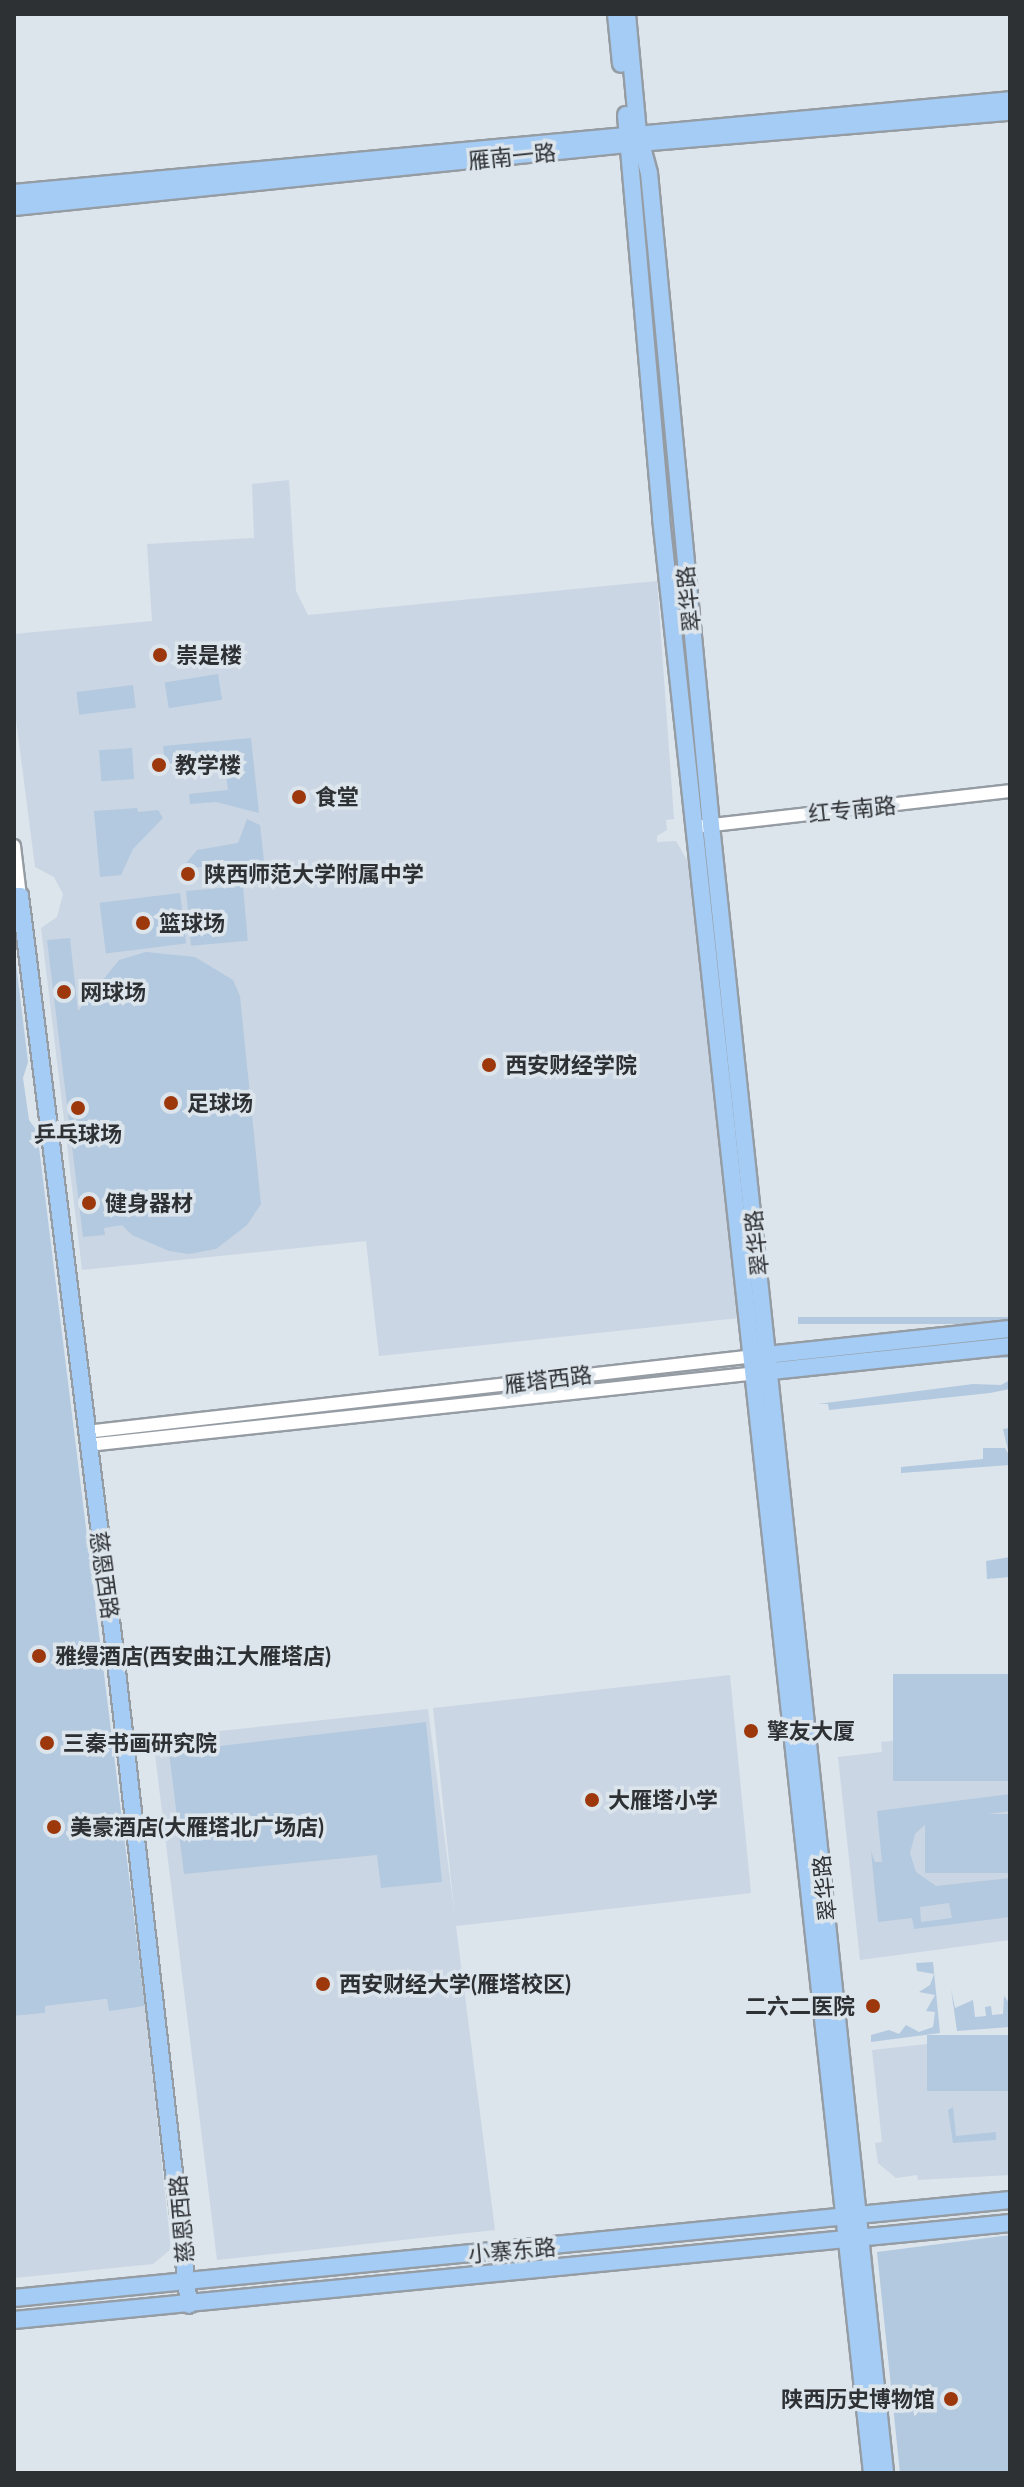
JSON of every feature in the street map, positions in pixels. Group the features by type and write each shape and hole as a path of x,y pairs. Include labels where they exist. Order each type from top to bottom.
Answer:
{"main road":[{"name":"翠华路","path":"616,14 634,138"},
{"name":"翠华路","path":"627,14 634,138 703,826 852,2217 872,2473"},
{"name":"雁南一路","path":"14,207 1010,100"},
{"name":"雁南一路","path":"14,193 634,138 1010,112"},
{"name":"慈恩西路","path":"17,896 87,1438 189,2305"},
{"name":"雁塔西路","path":"762,1364 1010,1329"},
{"name":"雁塔西路","path":"762,1364 1010,1346"},
{"name":"小寨东路","path":"14,2298 1010,2200"},
{"name":"小寨东路","path":"14,2320 1010,2223"},
{"name":"翠华路","path":"854,2240 885,2473"}],"street":[{"name":"红专南路","path":"703,826 1010,791"},
{"name":"慈恩西路","path":"14,846 17,896"},
{"name":"雁塔西路","path":"87,1438 762,1364"}],"shaded area":[{"path":"289,480 296,591 308,615 657,581 674,819 666,820 667,830 657,836 657,842 676,841 691,867 739,1318 379,1356 366,1241 82,1270 41,928 57,917 63,894 54,877 35,867 14,704 14,634 152,621 147,544 254,538 252,484"},
{"path":"218,674 222,700 169,708 165,682"},
{"path":"133,685 136,708 79,715 76,692"},
{"path":"251,738 259,813 216,802 190,804 189,794 228,790 226,775 234,773 231,753 208,755 204,762 165,765 163,746"},
{"path":"132,748 134,779 101,781 99,750"},
{"path":"137,808 138,812 158,810 163,818 133,849 121,875 100,877 94,811"},
{"path":"247,819 260,825 264,861 181,869 197,850 238,843"},
{"name":"篮球场","path":"243,886 248,941 191,946 186,891"},
{"name":"篮球场","path":"180,893 186,944 106,953 100,903"},
{"path":"70,938 78,1011 119,960 146,952 195,957 233,980 240,996 261,1204 247,1225 216,1249 189,1254 169,1251 132,1235 122,1225 104,1228 105,1235 83,1237 47,940"},
{"path":"14,947 28,1062 23,1078 29,1120 37,1131 145,2006 109,2011 107,1999 45,2006 45,2013 14,2016"},
{"path":"798,1317 1010,1317 1010,1324 798,1324"},
{"path":"801,1351 1010,1351 1010,1358 801,1358"},
{"path":"1010,1380 1010,1389 990,1393 829,1410 828,1404 818,1404 973,1384 1001,1385"},
{"path":"1010,1428 1010,1465 901,1473 901,1467 983,1459 983,1448 1005,1448 1009,1455 1003,1429"},
{"path":"1010,1557 1010,1577 987,1579 986,1561"},
{"path":"893,1674 1010,1674 1010,1781 893,1781"},
{"path":"1010,1674 1010,1940 860,1960 838,1757 882,1752 881,1742 899,1740 894,1689"},
{"name":"西安财经大学(雁塔校区)","path":"730,1675 751,1893 456,1926 495,2230 217,2260 153,1738 428,1709 455,1918 433,1708"},
{"path":"426,1722 442,1882 381,1888 377,1855 184,1874 169,1752"},
{"path":"1010,1794 1010,1811 928,1822 915,1834 910,1853 916,1872 936,1886 1010,1878 1010,1917 914,1929 912,1918 878,1922 871,1851 875,1862 882,1862 877,1811","holes":["949,1903 952,1918 921,1922 920,1907"]},
{"path":"925,1814 1010,1814 1010,1873 925,1873"},
{"path":"933,1962 940,2033 871,2042 871,2035 889,2030 899,2034 906,2025 919,2032 933,2027 935,2012 926,2011 935,1995 919,1992 930,1985 934,1974 917,1971 916,1963"},
{"path":"951,1989 955,2008 973,2000 975,2017 986,2016 985,2007 991,2006 992,2015 1003,2014 1004,1996 1010,2004 1010,2027 957,2031"},
{"path":"108,1999 110,2010 145,2006 171,2249 153,2264 14,2278 14,2016 45,2013 45,2006"},
{"path":"927,2035 1010,2035 1010,2091 927,2091"},
{"path":"1010,2035 1010,2175 918,2180 917,2175 896,2178 878,2163 875,2143 882,2142 872,2050"},
{"path":"953,2107 956,2136 996,2132 996,2140 953,2143 948,2110"},
{"name":"陕西历史博物馆","path":"1010,2235 1010,2473 900,2473 877,2252"}],"place":[{"name":"崇是楼","path":"160,655"},
{"name":"教学楼","path":"159,765"},
{"name":"食堂","path":"299,797"},
{"name":"陕西师范大学附属中学","path":"188,874"},
{"name":"篮球场","path":"143,923"},
{"name":"网球场","path":"64,992"},
{"name":"西安财经学院","path":"489,1065"},
{"name":"足球场","path":"171,1103"},
{"name":"乒乓球场","path":"78,1108"},
{"name":"健身器材","path":"89,1203"},
{"name":"雅缦酒店(西安曲江大雁塔店)","path":"39,1656"},
{"name":"擎友大厦","path":"751,1731"},
{"name":"三秦书画研究院","path":"47,1743"},
{"name":"大雁塔小学","path":"592,1800"},
{"name":"美豪酒店(大雁塔北广场店)","path":"54,1827"},
{"name":"西安财经大学(雁塔校区)","path":"323,1984"},
{"name":"二六二医院","path":"873,2006"},
{"name":"陕西历史博物馆","path":"951,2399"}]}
